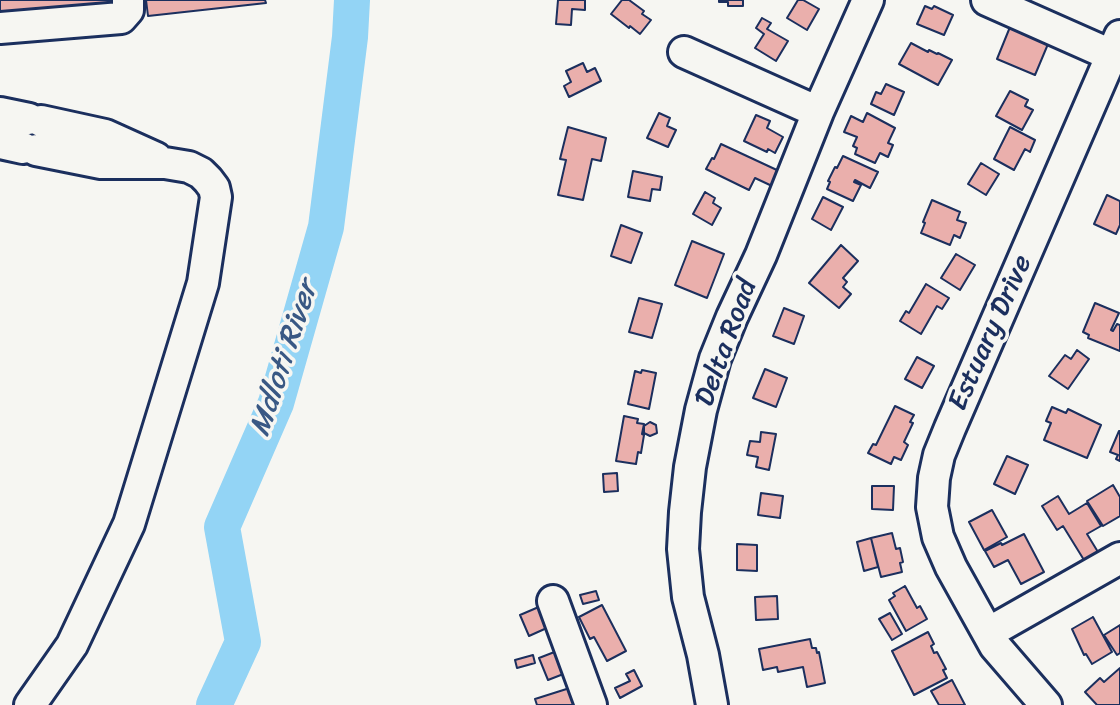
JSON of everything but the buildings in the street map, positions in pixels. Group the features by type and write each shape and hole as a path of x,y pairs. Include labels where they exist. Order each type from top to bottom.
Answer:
{"street":[{"path":"0,28 121,18 128,10 128,0"},
{"name":"Delta Road","path":"714,703 688,597 683,549 690,467 701,410 715,359 732,317 868,0"},
{"path":"987,0 1117,50"},
{"name":"Estuary Drive","path":"1046,705 988,633 951,567 938,537 932,507 934,478 950,428 1117,50"},
{"path":"684,52 818,112"},
{"path":"0,113 26,136 105,135 165,163 189,167 201,173 214,188 216,197 203,283 129,524 72,645 30,705"},
{"path":"988,633 1120,558"},
{"path":"553,601 591,705"}],"waterway":[{"name":"Mdloti River","path":"214,705 243,642 222,527 276,403 326,227 352,0"}]}
